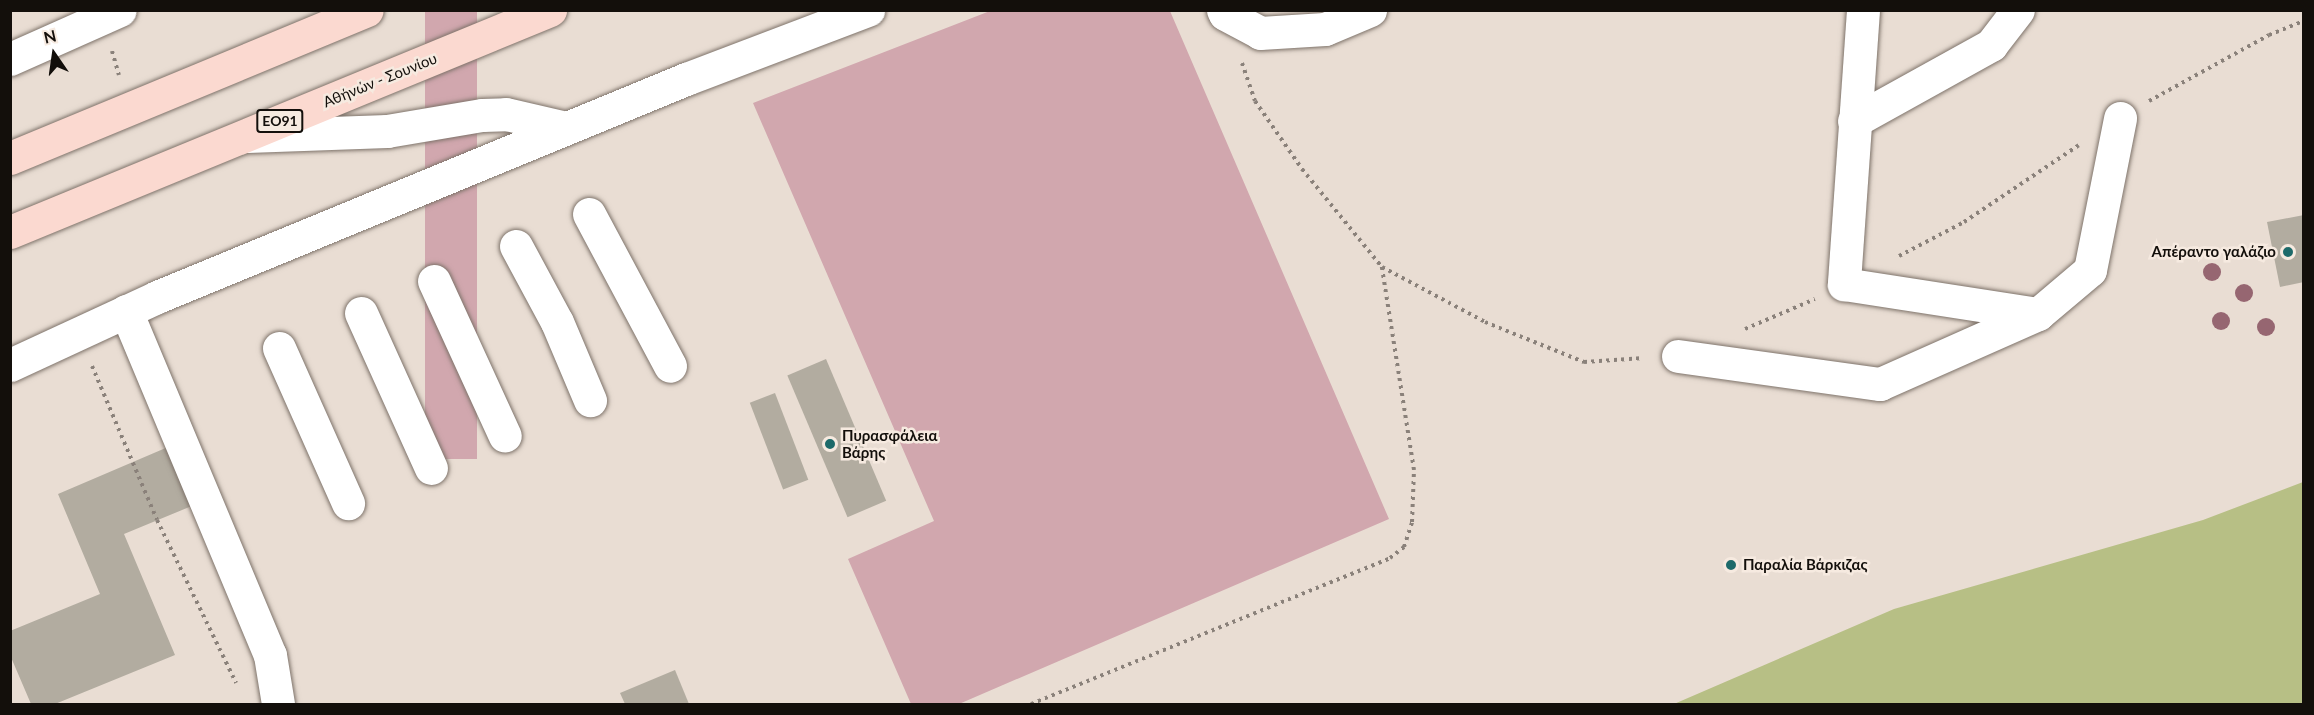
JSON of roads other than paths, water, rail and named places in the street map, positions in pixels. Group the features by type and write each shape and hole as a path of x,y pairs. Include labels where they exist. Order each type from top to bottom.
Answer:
{"main road":[{"path":"10,158 367,10"},
{"name":"Αθήνών - Σουνίου","path":"10,232 550,10"}],"street":[{"path":"10,365 126,311 566,128 686,79 868,10"},
{"path":"1224,12 1260,33 1325,29 1371,10"},
{"path":"1863,10 1844,284 2038,314"},
{"path":"1854,121 1990,45 2018,10"},
{"path":"10,59 111,14"},
{"path":"245,136 387,131 482,115 506,114 566,128"},
{"path":"1678,356 1880,384 2038,314 2090,270 2120,118"},
{"path":"589,214 670,366"},
{"path":"516,246 557,322 590,400"},
{"path":"434,281 506,436"},
{"path":"126,311 270,655 278,705"},
{"path":"361,313 431,468"},
{"path":"279,348 348,503"}],"place":[{"name":"Απέραντο γαλάζιο","path":"2288,252"},
{"name":"Πυρασφάλεια Βάρης","path":"830,444"},
{"name":"Παραλία Βάρκιζας","path":"1731,565"}]}
